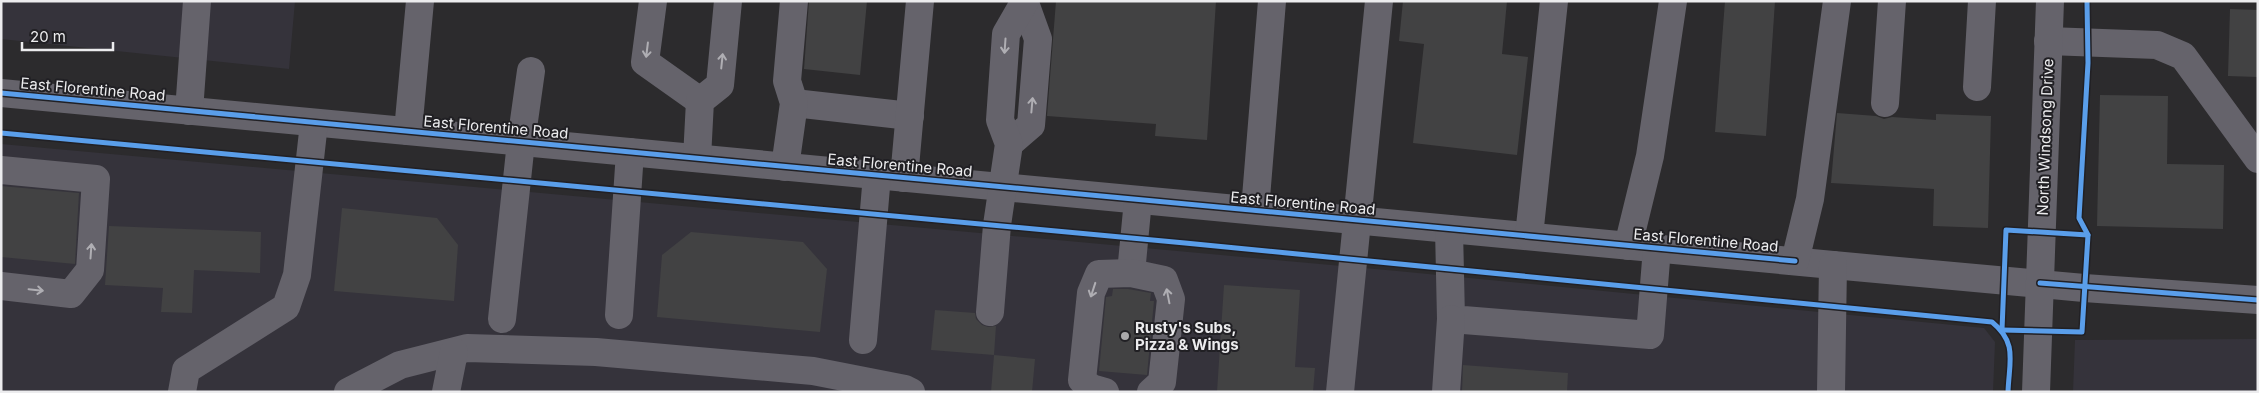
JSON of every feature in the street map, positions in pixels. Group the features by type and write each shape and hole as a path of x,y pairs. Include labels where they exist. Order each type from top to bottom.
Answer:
{"street":[{"path":"188,111 197,1"},
{"path":"408,131 420,1"},
{"path":"653,1 645,62 700,101"},
{"path":"697,158 700,101 720,85 728,1"},
{"path":"785,166 794,102 787,81 794,1"},
{"path":"904,178 920,1"},
{"path":"1255,210 1272,1"},
{"path":"1340,392 1379,1"},
{"path":"1529,236 1554,1"},
{"path":"1628,246 1650,156 1673,1"},
{"path":"1795,261 1810,199 1837,1"},
{"path":"1885,102 1892,1"},
{"path":"1977,87 1982,1"},
{"name":"North Windsong Drive","path":"2036,392 2050,1"},
{"path":"990,312 997,225 1009,144 1030,125 1038,38 1025,2"},
{"path":"2048,41 2157,45 2183,56 2258,160"},
{"path":"502,319 521,142 531,71"},
{"name":"East Florentine Road","path":"1,93 2040,284 2258,300"},
{"path":"794,102 910,116"},
{"path":"182,392 186,370 286,307 297,275 314,123"},
{"path":"619,315 630,152"},
{"path":"1,170 96,179 90,270 71,294 1,286"},
{"path":"862,340 877,175"},
{"path":"1130,273 1138,200"},
{"path":"1446,392 1451,319 1449,229"},
{"path":"1451,319 1650,335 1657,248"},
{"path":"1831,392 1833,265"},
{"path":"1105,392 1091,388 1082,380 1091,293 1099,274 1130,273 1164,280 1171,299 1162,382 1151,392"},
{"path":"348,392 400,365 467,348 596,352 774,367 813,371 906,389 911,392"},
{"path":"446,392 454,352"}],"shaded area":[{"path":"1,1 295,1 289,69 1,39"},
{"path":"1,144 1397,271 1984,328 1995,342 1993,392 1,392"},
{"path":"2258,339 2258,392 2073,392 2075,340"}],"building":[{"path":"809,1 867,1 860,75 804,69"},
{"path":"1056,1 1216,1 1207,140 1155,136 1156,124 1047,116"},
{"path":"1403,1 1507,1 1502,54 1528,57 1517,155 1413,143 1424,44 1399,41"},
{"path":"1725,1 1775,1 1766,136 1715,132"},
{"path":"2230,9 2258,10 2258,77 2228,76"},
{"path":"2100,95 2168,96 2167,164 2224,165 2223,229 2097,226"},
{"path":"1837,113 1876,116 1884,119 1892,117 1936,120 1936,114 1991,116 1988,228 1933,226 1934,189 1831,183"},
{"path":"1,186 79,193 75,264 1,257"},
{"path":"342,208 437,218 458,245 454,301 334,291"},
{"path":"109,226 261,232 260,273 194,270 192,313 161,312 163,288 105,285"},
{"path":"691,232 803,242 827,269 820,332 657,317 662,255"},
{"path":"1224,285 1300,290 1295,367 1315,368 1313,392 1217,392"},
{"name":"Rusty's Subs, Pizza & Wings","path":"1113,289 1128,289 1151,293 1150,301 1154,301 1147,375 1099,371 1106,297 1112,296"},
{"path":"935,310 975,313 976,319 982,325 988,327 996,326 994,355 931,350"},
{"path":"994,355 1035,359 1032,392 991,392"},
{"path":"1463,365 1568,373 1567,392 1462,392"}],"cycle path":[{"path":"2002,330 2082,332 2088,235 2079,218 2088,63 2087,1"},
{"path":"1,93 1795,261"},
{"path":"1,133 1185,243 1992,322 2006,338 2009,345 2008,392"},
{"path":"2002,330 2006,230 2088,235"},
{"path":"2040,283 2258,300"}],"place":[{"name":"Rusty's Subs, Pizza & Wings","path":"1125,336"}]}
